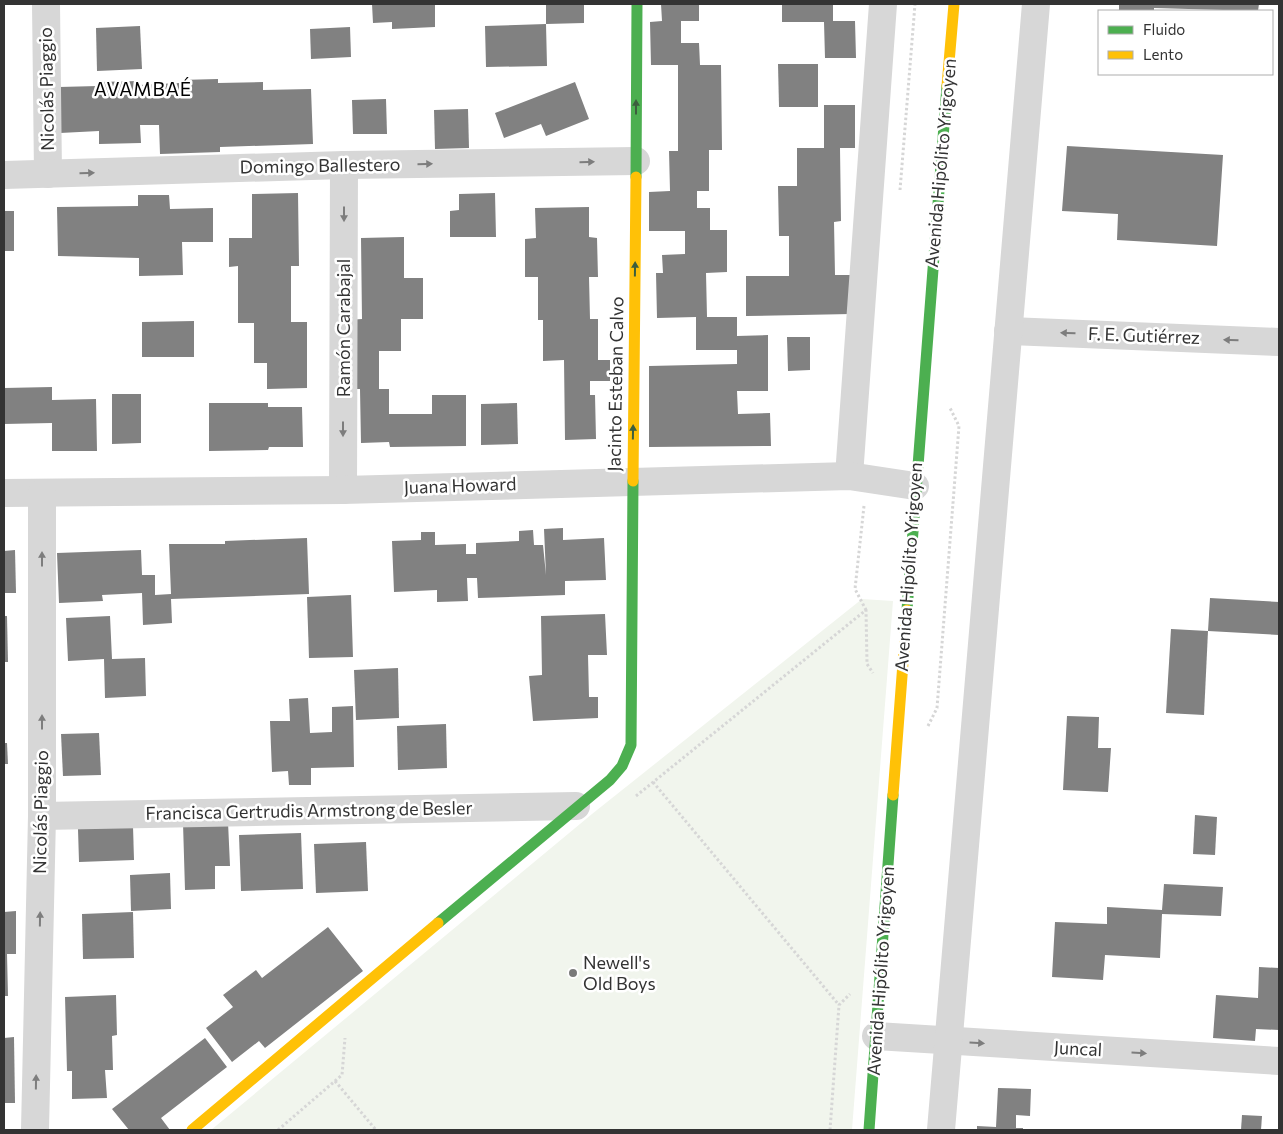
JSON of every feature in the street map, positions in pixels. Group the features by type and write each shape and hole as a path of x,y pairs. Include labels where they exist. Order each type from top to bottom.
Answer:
{"street":[{"name":"Nicolás Piaggio","path":"46,4 48,174"},
{"name":"Jacinto Esteban Calvo","path":"576,806 619,772 626,763 631,745 637,4"},
{"path":"849,476 883,4"},
{"name":"Avenida Hipólito Yrigoyen","path":"869,1130 915,486 954,4"},
{"path":"940,1130 1036,4"},
{"name":"Domingo Ballestero","path":"4,174 344,165 636,161"},
{"name":"Ramón Carabajal","path":"343,490 344,165"},
{"name":"F. E. Gutiérrez","path":"1008,331 1279,342"},
{"name":"Juana Howard","path":"4,493 343,490 849,476 915,486"},
{"name":"Nicolás Piaggio","path":"34,1130 42,816 42,493"},
{"path":"192,1130 576,806"},
{"name":"Francisca Gertrudis Armstrong de Besler","path":"42,816 576,806"},
{"name":"Juncal","path":"876,1036 1279,1061"}],"path":[{"path":"630,801 866,610 867,664 877,680"},
{"path":"653,782 839,1005"},
{"path":"830,1130 839,1005 852,992"},
{"path":"278,1130 342,1075 346,1031"},
{"path":"335,1081 376,1130"}],"shaded area":[{"path":"862,599 893,601 852,1130 211,1130 592,814"}],"building":[{"path":"372,4 435,4 435,27 392,29 392,22 373,23"},
{"path":"546,4 584,4 584,23 546,24"},
{"path":"661,4 699,4 699,21 681,21 681,43 699,43 700,65 721,65 722,150 709,150 709,191 697,191 697,208 710,208 710,230 727,230 727,272 706,273 707,317 737,317 737,336 768,335 768,391 737,391 738,414 770,413 771,446 649,447 649,366 737,364 737,350 696,350 696,317 657,318 656,273 663,273 662,255 685,254 685,231 649,231 649,192 670,191 669,151 678,151 678,65 651,65 650,22 662,21"},
{"path":"782,4 833,4 833,21 855,21 856,58 825,58 824,22 782,22"},
{"path":"1119,4 1259,4 1258,10 1154,8 1154,10 1119,10"},
{"path":"546,24 547,66 486,67 485,26"},
{"path":"140,26 142,69 97,71 96,28"},
{"path":"350,27 351,57 311,59 310,29"},
{"path":"778,64 818,64 818,107 779,107"},
{"path":"218,79 218,83 263,82 263,90 311,89 313,144 220,147 220,152 160,154 159,125 140,125 141,143 99,144 99,131 60,133 59,87 98,86 97,82 139,81 139,85 180,83 180,80"},
{"path":"575,82 589,119 546,136 541,124 504,138 495,113"},
{"path":"386,99 387,134 353,134 352,100"},
{"path":"824,105 855,105 855,148 840,148 841,221 834,222 835,275 850,275 851,314 746,316 746,276 789,276 789,236 779,236 778,186 797,186 797,148 824,148"},
{"path":"468,109 469,148 435,149 434,110"},
{"path":"1067,146 1223,155 1217,246 1117,240 1118,214 1062,211"},
{"path":"298,193 299,266 291,266 291,322 307,322 307,388 267,389 267,363 254,363 254,323 238,323 238,266 229,267 229,238 252,238 252,194"},
{"path":"495,193 496,237 450,237 450,211 459,210 459,194"},
{"path":"138,195 169,195 170,209 213,208 213,242 182,242 183,275 139,276 139,258 58,256 57,207 138,206"},
{"path":"589,207 589,237 597,238 598,277 589,277 590,319 598,319 598,360 610,360 610,381 590,381 590,395 595,395 596,439 565,440 564,360 543,361 543,320 538,320 538,277 525,277 525,239 536,238 535,208"},
{"path":"4,211 14,211 14,251 4,251"},
{"path":"404,237 404,278 423,278 423,319 401,319 401,351 379,351 379,389 389,389 389,414 432,414 432,395 466,395 466,446 390,447 389,442 361,443 360,389 351,389 348,320 362,319 361,238"},
{"path":"194,321 194,357 142,357 142,322"},
{"path":"787,337 810,337 810,370 788,371"},
{"path":"52,387 52,400 96,399 97,451 52,451 52,423 4,424 4,388"},
{"path":"112,394 141,394 141,443 112,444"},
{"path":"209,403 268,403 268,407 302,407 303,447 269,447 268,450 209,451"},
{"path":"517,403 518,444 481,445 481,404"},
{"path":"563,528 563,540 604,538 606,580 565,581 565,595 478,598 477,578 467,578 468,601 437,602 437,590 394,592 392,541 421,540 421,532 435,532 435,545 466,544 466,554 476,554 476,543 519,541 519,531 533,530 534,545 543,545 546,575 544,529"},
{"path":"307,538 309,594 171,599 172,623 143,625 142,593 102,595 103,601 59,603 57,553 141,550 142,575 155,575 155,595 171,594 169,544 225,544 225,541"},
{"path":"15,550 16,593 4,593 4,551"},
{"path":"351,595 353,657 309,658 307,597"},
{"path":"1210,598 1279,602 1279,635 1208,631"},
{"path":"605,614 607,655 588,655 589,697 598,697 598,718 533,721 529,676 542,675 541,616"},
{"path":"4,616 7,616 8,662 4,662"},
{"path":"110,616 112,659 145,658 146,696 105,698 104,659 68,661 66,618"},
{"path":"1171,629 1208,631 1204,715 1166,713"},
{"path":"398,668 399,718 356,720 354,670"},
{"path":"308,698 310,733 332,732 332,707 353,706 354,767 311,768 311,785 289,785 288,771 272,772 270,721 290,721 289,699"},
{"path":"1067,716 1099,717 1098,748 1111,748 1108,792 1063,790"},
{"path":"446,724 447,768 398,770 397,726"},
{"path":"99,733 101,775 63,776 61,734"},
{"path":"4,743 7,743 8,764 4,764"},
{"path":"1195,815 1217,817 1215,855 1193,854"},
{"path":"228,822 230,866 215,866 215,889 185,890 183,823"},
{"path":"133,826 134,860 79,862 78,829"},
{"path":"301,833 303,889 241,891 239,835"},
{"path":"366,842 368,891 316,893 314,844"},
{"path":"170,873 171,909 131,911 130,875"},
{"path":"1164,884 1223,887 1221,916 1162,914 1160,958 1105,955 1103,980 1052,977 1055,922 1107,924 1107,907 1162,910"},
{"path":"16,911 16,954 7,954 8,996 4,996 4,912"},
{"path":"133,912 134,958 83,959 82,914"},
{"path":"328,927 363,971 265,1048 259,1041 232,1062 206,1028 233,1007 223,995 256,970 262,978"},
{"path":"1259,967 1279,968 1279,1030 1256,1029 1255,1041 1213,1038 1216,995 1258,998"},
{"path":"116,995 117,1035 112,1036 113,1070 105,1070 107,1098 72,1099 72,1071 67,1071 65,997"},
{"path":"14,1037 15,1103 4,1103 4,1038"},
{"path":"205,1038 227,1067 161,1118 170,1130 129,1130 112,1109"},
{"path":"998,1088 1031,1089 1030,1116 1016,1115 1016,1128 1023,1128 1023,1130 977,1130 977,1126 996,1127"},
{"path":"1242,1115 1262,1116 1261,1130 1241,1130"}],"traffic: fast":[{"path":"636,177 637,4"},
{"path":"907,610 947,86"},
{"path":"438,923 610,780 622,766 631,745 633,481"},
{"path":"869,1130 893,795"}],"traffic: slow":[{"path":"947,86 954,4"},
{"path":"633,481 636,177"},
{"path":"893,795 907,610"},
{"path":"192,1130 438,923"}],"place":[{"name":"Newell's Old Boys","path":"573,973"}],"district":[{"name":"AVAMBAÉ","path":"143,89"}]}
